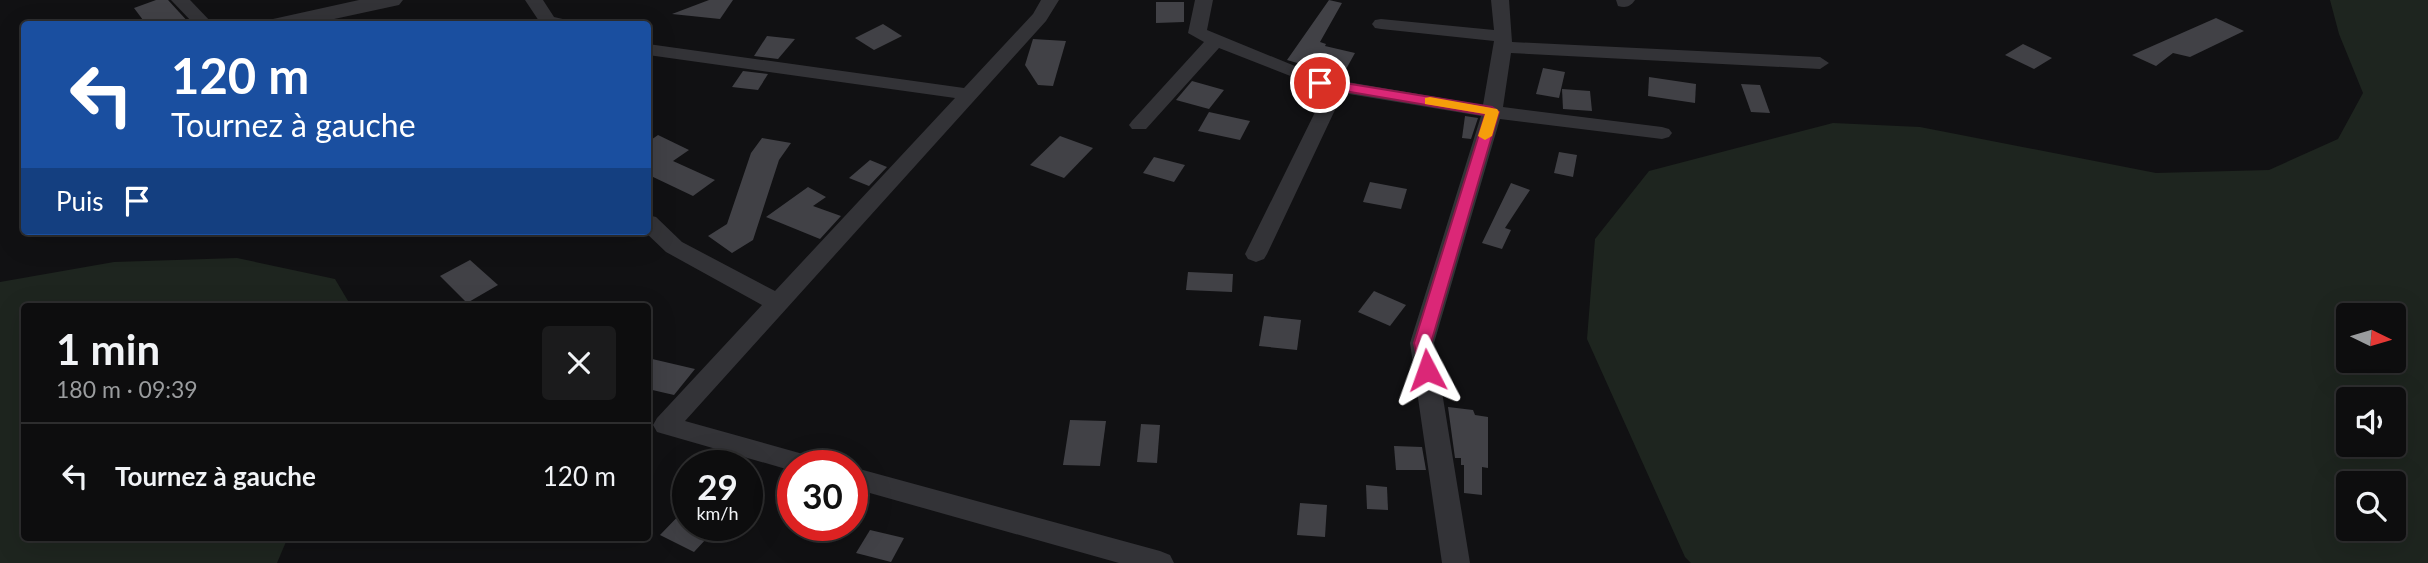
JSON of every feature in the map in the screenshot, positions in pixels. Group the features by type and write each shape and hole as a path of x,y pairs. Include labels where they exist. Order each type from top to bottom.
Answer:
{"street":[{"path":"180,0 201,21"},
{"path":"296,21 391,0"},
{"path":"534,0 550,21"},
{"path":"777,457 666,425 1040,17 1050,0"},
{"path":"1204,0 1197,33 1320,83 1492,112 1662,133"},
{"path":"1456,563 1422,343 1492,112 1503,42 1500,0"},
{"path":"1381,24 1503,42 1820,63"},
{"path":"1139,125 1216,40"},
{"path":"651,49 969,94"},
{"path":"1256,254 1337,86"},
{"path":"651,225 674,247 778,303"},
{"path":"868,481 1160,563"}],"shaded area":[{"path":"2330,0 2428,0 2428,563 1691,563 1685,557 1587,339 1595,239 1649,171 1833,123 1920,127 2156,173 2269,170 2338,139 2363,93 2339,34"},
{"path":"237,258 335,279 349,303 21,303 21,541 286,541 277,563 0,563 0,282 114,262"}],"building":[{"path":"156,0 168,0 187,21 144,21 134,8"},
{"path":"709,0 733,0 720,19 672,14"},
{"path":"1329,0 1342,3 1320,42 1326,44 1325,46 1355,53 1345,71 1313,64 1311,67 1287,60"},
{"path":"1156,2 1184,2 1184,22 1156,23"},
{"path":"2216,18 2244,31 2190,57 2173,53 2156,66 2132,55"},
{"path":"883,24 902,36 874,50 855,38"},
{"path":"767,36 795,39 778,59 754,56"},
{"path":"1033,39 1066,41 1053,86 1038,85 1025,65"},
{"path":"2023,44 2052,58 2034,69 2005,55"},
{"path":"1543,68 1565,72 1559,98 1536,94"},
{"path":"743,71 768,74 758,90 732,87"},
{"path":"1649,77 1696,84 1695,103 1648,96"},
{"path":"1192,81 1224,90 1209,109 1176,100"},
{"path":"1741,84 1760,85 1770,113 1751,112"},
{"path":"1562,89 1590,91 1592,111 1563,109"},
{"path":"1209,112 1250,121 1240,140 1198,131"},
{"path":"1465,116 1478,118 1471,139 1462,138"},
{"path":"658,135 689,150 673,161 715,180 693,196 651,176 651,140"},
{"path":"1060,136 1093,148 1064,178 1030,165"},
{"path":"762,138 791,143 779,160 753,240 732,253 708,236 727,224 751,153"},
{"path":"1559,152 1577,155 1573,177 1554,173"},
{"path":"1154,157 1185,165 1174,182 1143,173"},
{"path":"870,160 887,167 869,186 849,178"},
{"path":"1370,182 1407,189 1401,209 1363,202"},
{"path":"1511,183 1530,190 1505,228 1511,230 1502,249 1482,243"},
{"path":"808,187 826,197 813,206 841,216 820,239 766,217"},
{"path":"470,260 498,285 467,303 440,276"},
{"path":"1188,272 1233,274 1232,292 1186,290"},
{"path":"1374,291 1406,305 1390,326 1358,312"},
{"path":"1264,316 1301,320 1297,350 1259,346"},
{"path":"651,359 695,369 674,395 651,390"},
{"path":"1448,407 1473,410 1475,415 1488,417 1488,468 1482,467 1482,495 1464,493 1464,465 1461,465 1461,458 1455,458"},
{"path":"1070,420 1106,421 1100,466 1063,465"},
{"path":"1141,424 1160,425 1157,463 1137,462"},
{"path":"1394,446 1422,447 1426,470 1396,470"},
{"path":"1366,485 1387,487 1388,510 1367,509"},
{"path":"1300,503 1327,505 1325,537 1297,535"},
{"path":"672,523 672,541 660,535"},
{"path":"870,530 904,538 891,562 856,553 863,541 868,541"},
{"path":"672,541 704,541 694,552"}],"slow traffic":[{"path":"1430,101 1492,112 1485,136"}],"route":[{"path":"1320,83 1492,112 1422,343 1427,370"}]}
